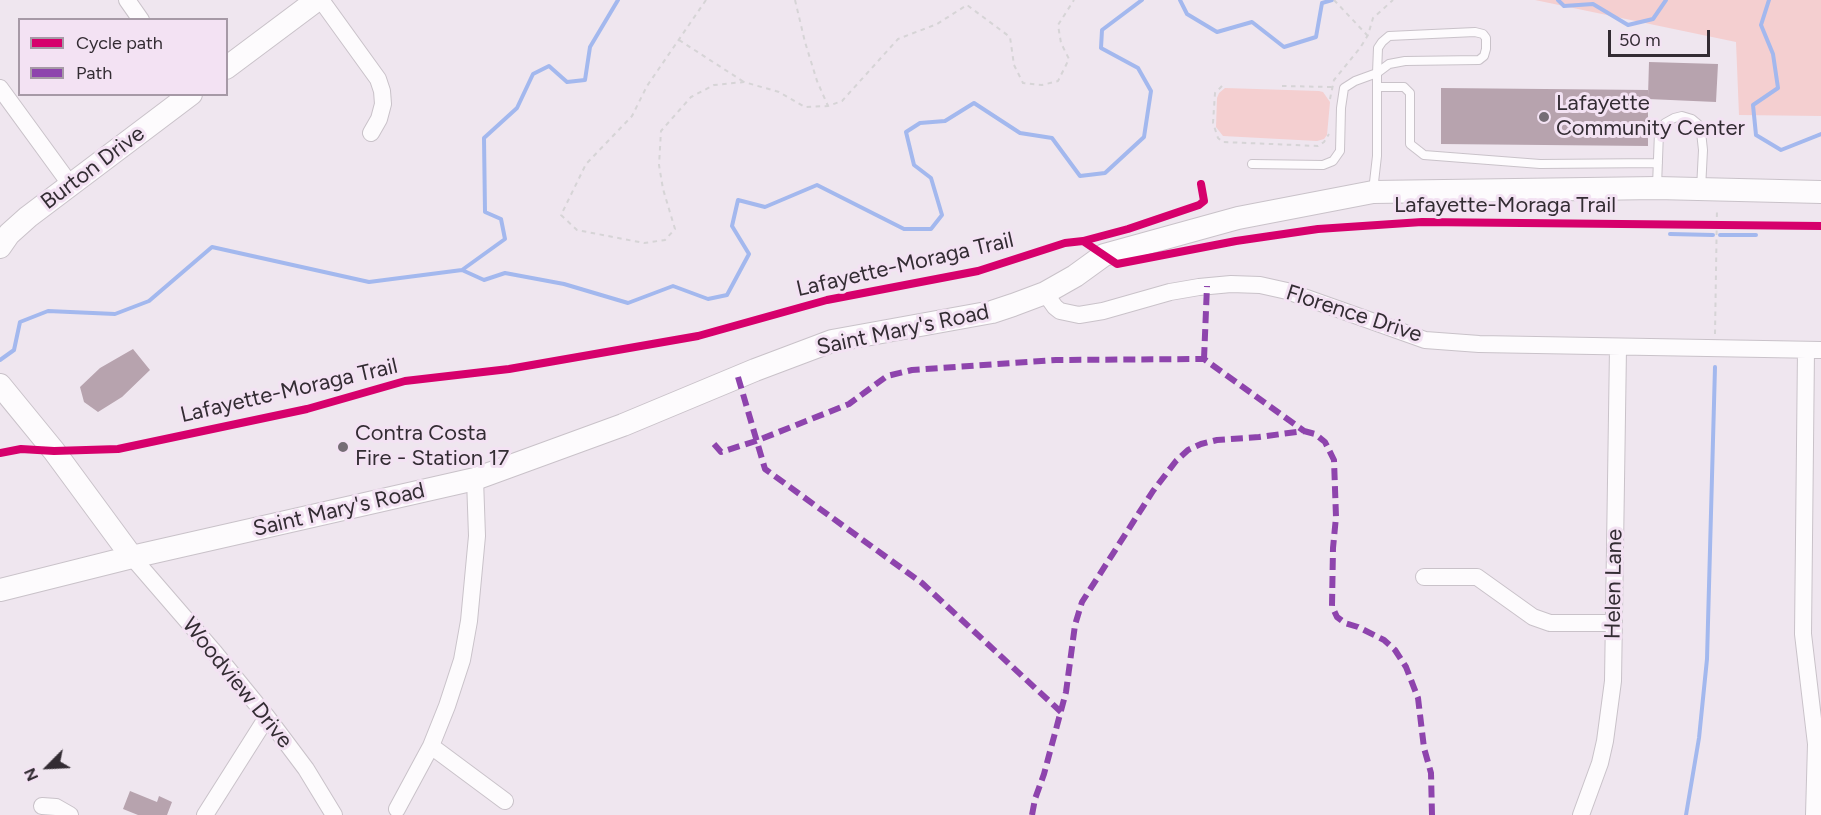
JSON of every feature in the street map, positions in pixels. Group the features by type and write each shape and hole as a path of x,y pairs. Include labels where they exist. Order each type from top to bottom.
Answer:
{"street":[{"path":"127,0 140,18"},
{"path":"228,67 319,0 378,79 383,104 379,119 371,133"},
{"path":"0,88 70,184"},
{"name":"Burton Drive","path":"0,247 9,234 28,217 188,96"},
{"name":"Saint Mary's Road","path":"0,590 132,557 475,479 623,425 755,370 832,341 992,312 1045,292 1075,276 1104,255 1239,218 1373,192 1657,188 1821,192"},
{"name":"Florence Drive","path":"1045,292 1060,311 1079,315 1104,311 1199,286 1260,285 1287,291 1425,339 1479,344 1618,348 1814,350"},
{"name":"Helen Lane","path":"1581,815 1600,763 1613,681 1618,348"},
{"path":"1814,350 1803,634 1816,744 1814,815"},
{"path":"0,385 54,451 132,557"},
{"path":"397,809 430,746 447,706 462,660 469,621 477,536 475,479"},
{"name":"Woodview Drive","path":"132,557 267,717 306,769 334,815"},
{"path":"1424,577 1477,577 1533,617 1550,623 1613,623"},
{"path":"205,815 267,717"},
{"path":"430,746 505,801"},
{"path":"42,806 56,807 70,815"}],"lane":[{"path":"1252,164 1323,165 1333,161 1340,151 1344,88 1355,81 1377,73 1389,64 1405,61 1479,60 1484,56 1486,38 1483,34 1475,32 1389,36 1382,42 1378,48 1377,73 1377,156 1373,192"},
{"path":"1377,87 1404,87 1410,93 1410,144 1424,155 1540,164 1658,163"},
{"path":"1657,188 1659,132 1665,123 1682,116 1698,124 1701,132 1703,150 1701,189"}],"path":[{"path":"706,0 647,86 632,116 586,164 561,215 577,230 644,243 664,240 675,229 663,189 659,165 661,131 691,97 714,85 744,82"},
{"path":"795,0 808,52 828,106"},
{"path":"967,0 967,5"},
{"path":"967,5 1010,37 1014,65 1023,83 1042,85 1058,81 1069,59 1061,43 1058,25 1074,0"},
{"path":"1334,0 1368,35"},
{"path":"1330,102 1334,80 1368,35 1373,18 1393,0"},
{"path":"679,40 744,82 779,92 805,107 828,106 842,101 898,39 938,24 967,5"},
{"path":"1222,86 1215,93 1213,123 1218,138 1223,142 1318,146 1324,142 1330,131"},
{"path":"1282,86 1332,87"},
{"path":"1714,349 1717,206"},
{"path":"1704,225 1728,225"}],"shaded area":[{"path":"1535,0 1821,0 1821,116 1739,115 1736,42"},
{"path":"1225,88 1323,92 1330,102 1327,135 1324,139 1317,141 1223,136 1216,127 1217,98"}],"building":[{"name":"Lafayette Community Center","path":"1649,62 1718,64 1716,102 1648,99 1648,146 1441,144 1441,88 1648,90 1648,96"},
{"path":"133,349 150,370 122,397 98,412 84,402 80,387 100,368"},
{"path":"130,791 157,802 159,796 172,802 167,815 138,815 123,809"}],"waterway":[{"path":"462,270 505,239 501,219 485,212 484,138 517,108 533,74 549,66 567,82 585,80 590,47 618,0"},
{"path":"0,360 14,350 20,322 48,311 115,314 149,301 212,247 369,282 462,270 484,280 505,273 564,284 628,303 673,286 708,299 727,295 749,254 732,226 738,200 765,207 817,185 904,229 931,229 942,215 931,178 914,165 906,132 920,123 945,121 974,103 1020,133 1052,138 1080,176 1105,173 1144,137 1151,91 1138,68 1101,48 1102,30 1142,0"},
{"path":"1180,0 1187,14 1217,32 1252,22 1284,47 1316,37 1322,3 1332,0"},
{"path":"1558,0 1564,6 1593,4 1628,25 1653,19 1666,0"},
{"path":"1769,0 1761,25 1773,54 1778,88 1753,105 1756,135 1781,150 1821,134"},
{"path":"1670,234 1713,235"},
{"path":"1720,235 1756,235"},
{"path":"1686,815 1699,738 1707,659 1715,367"}],"marked path":[{"path":"1204,359 1207,286"},
{"path":"714,444 721,452 756,441 849,404 887,376 912,370 1056,360 1204,359 1304,431"},
{"path":"738,377 765,469 922,583 1061,712"},
{"path":"1032,815 1066,692 1075,625 1082,602 1153,491 1176,461 1188,450 1201,444 1217,440 1304,431 1315,434 1325,442 1334,460 1336,517 1332,606 1337,617 1345,623 1384,640 1395,650 1406,667 1418,698 1424,748 1431,773 1432,815"}],"cycle path":[{"path":"1083,241 1128,229 1199,205 1204,201 1201,184"},
{"name":"Lafayette-Moraga Trail","path":"0,453 21,449 54,451 118,449 307,409 405,381 509,369 698,336 827,300 978,271 1065,243 1083,241 1117,264 1236,241 1318,229 1422,222 1821,226"}],"place":[{"name":"Lafayette Community Center","path":"1544,117"},
{"name":"Contra Costa Fire - Station 17","path":"343,447"}]}
